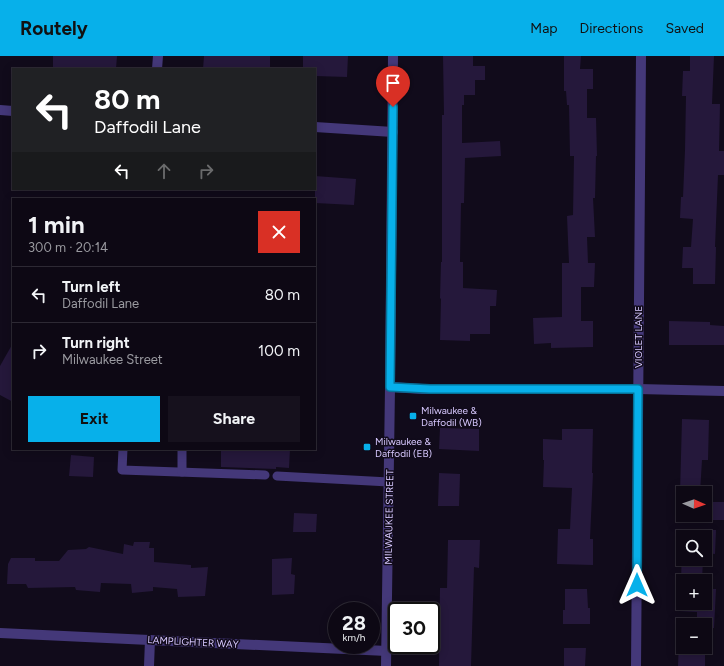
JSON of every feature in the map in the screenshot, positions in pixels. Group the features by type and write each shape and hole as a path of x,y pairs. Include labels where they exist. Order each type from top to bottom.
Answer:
{"street":[{"path":"157,68 158,56"},
{"name":"MILWAUKEE STREET","path":"386,666 393,56"},
{"name":"VIOLET LANE","path":"636,666 640,56"},
{"path":"0,110 12,111"},
{"path":"316,127 393,132"},
{"path":"390,387 430,389 638,389 724,391"},
{"name":"LAMPLIGHTER WAY","path":"0,633 387,652"},
{"path":"149,666 150,640"}],"lane":[{"path":"123,450 122,470 266,475"},
{"path":"182,450 182,472"},
{"path":"277,476 389,482"}],"building":[{"path":"53,56 117,56 116,68 53,67"},
{"path":"204,56 270,56 270,68 203,68"},
{"path":"303,56 348,56 347,77 316,76 316,68 303,68"},
{"path":"443,56 473,56 473,66 485,66 485,80 475,80 475,95 464,95 464,105 462,105 462,143 500,141 501,156 465,158 464,203 461,203 460,262 463,262 463,288 497,290 496,306 490,306 490,334 470,334 470,341 440,340 442,262 442,115 444,115"},
{"path":"564,56 581,56 580,69 593,69 593,89 587,89 587,118 596,118 597,156 595,198 593,198 595,237 587,237 588,263 595,263 594,287 581,287 581,321 593,321 593,347 551,348 551,343 534,344 533,318 562,317 562,263 569,263 567,216 573,215 574,156 570,156 569,105 567,105 566,91 564,91"},
{"path":"690,56 714,56 712,104 720,104 719,151 724,151 724,175 718,175 715,284 693,284 693,268 682,268 683,247 691,247 693,219 680,218 681,197 683,197 685,150 686,96 682,96 683,71 690,71"},
{"path":"316,176 356,179 354,205 316,203"},
{"path":"669,321 710,322 710,325 724,326 724,345 669,345"},
{"path":"12,345 12,401 0,395 0,366"},
{"path":"682,419 709,420 708,460 702,460 700,486 680,486"},
{"path":"440,428 479,429 479,451 439,449"},
{"path":"562,429 593,429 590,539 593,539 593,565 557,564 558,529 570,529 572,488 543,487 543,439 562,440"},
{"path":"221,450 290,450 289,468 221,467"},
{"path":"71,455 94,457 93,477 69,476"},
{"path":"439,473 460,474 459,506 438,506"},
{"path":"712,502 724,502 724,520 712,520"},
{"path":"294,513 317,514 316,532 293,532"},
{"path":"682,529 716,530 715,554 712,554 712,530"},
{"path":"448,540 480,540 479,568 474,567 471,666 439,666 440,588 447,588"},
{"path":"134,542 150,542 149,548 154,548 154,562 191,565 191,568 208,567 205,596 178,597 177,589 153,587 153,591 132,593 131,584 101,583 100,592 76,590 75,587 28,588 26,584 7,584 8,564 11,558 35,558 35,561 59,561 68,550 86,549 89,547 123,554 124,544 133,546"},
{"path":"292,558 291,574 295,575 294,594 272,595 272,559"},
{"path":"681,566 703,566 702,574 681,574"},
{"path":"565,589 587,589 588,608 590,608 590,624 563,624"},
{"path":"712,589 716,589 714,628 712,628 712,618 697,618 697,612 679,611 712,610"},
{"path":"564,648 586,648 585,666 564,666"},
{"path":"678,654 705,654 705,666 678,666"}],"place":[{"name":"Milwaukee & Daffodil (WB)","path":"413,416"},
{"name":"Milwaukee & Daffodil (EB)","path":"367,447"}],"route":[{"path":"393,107 390,387 418,389 638,389 637,585"}]}
